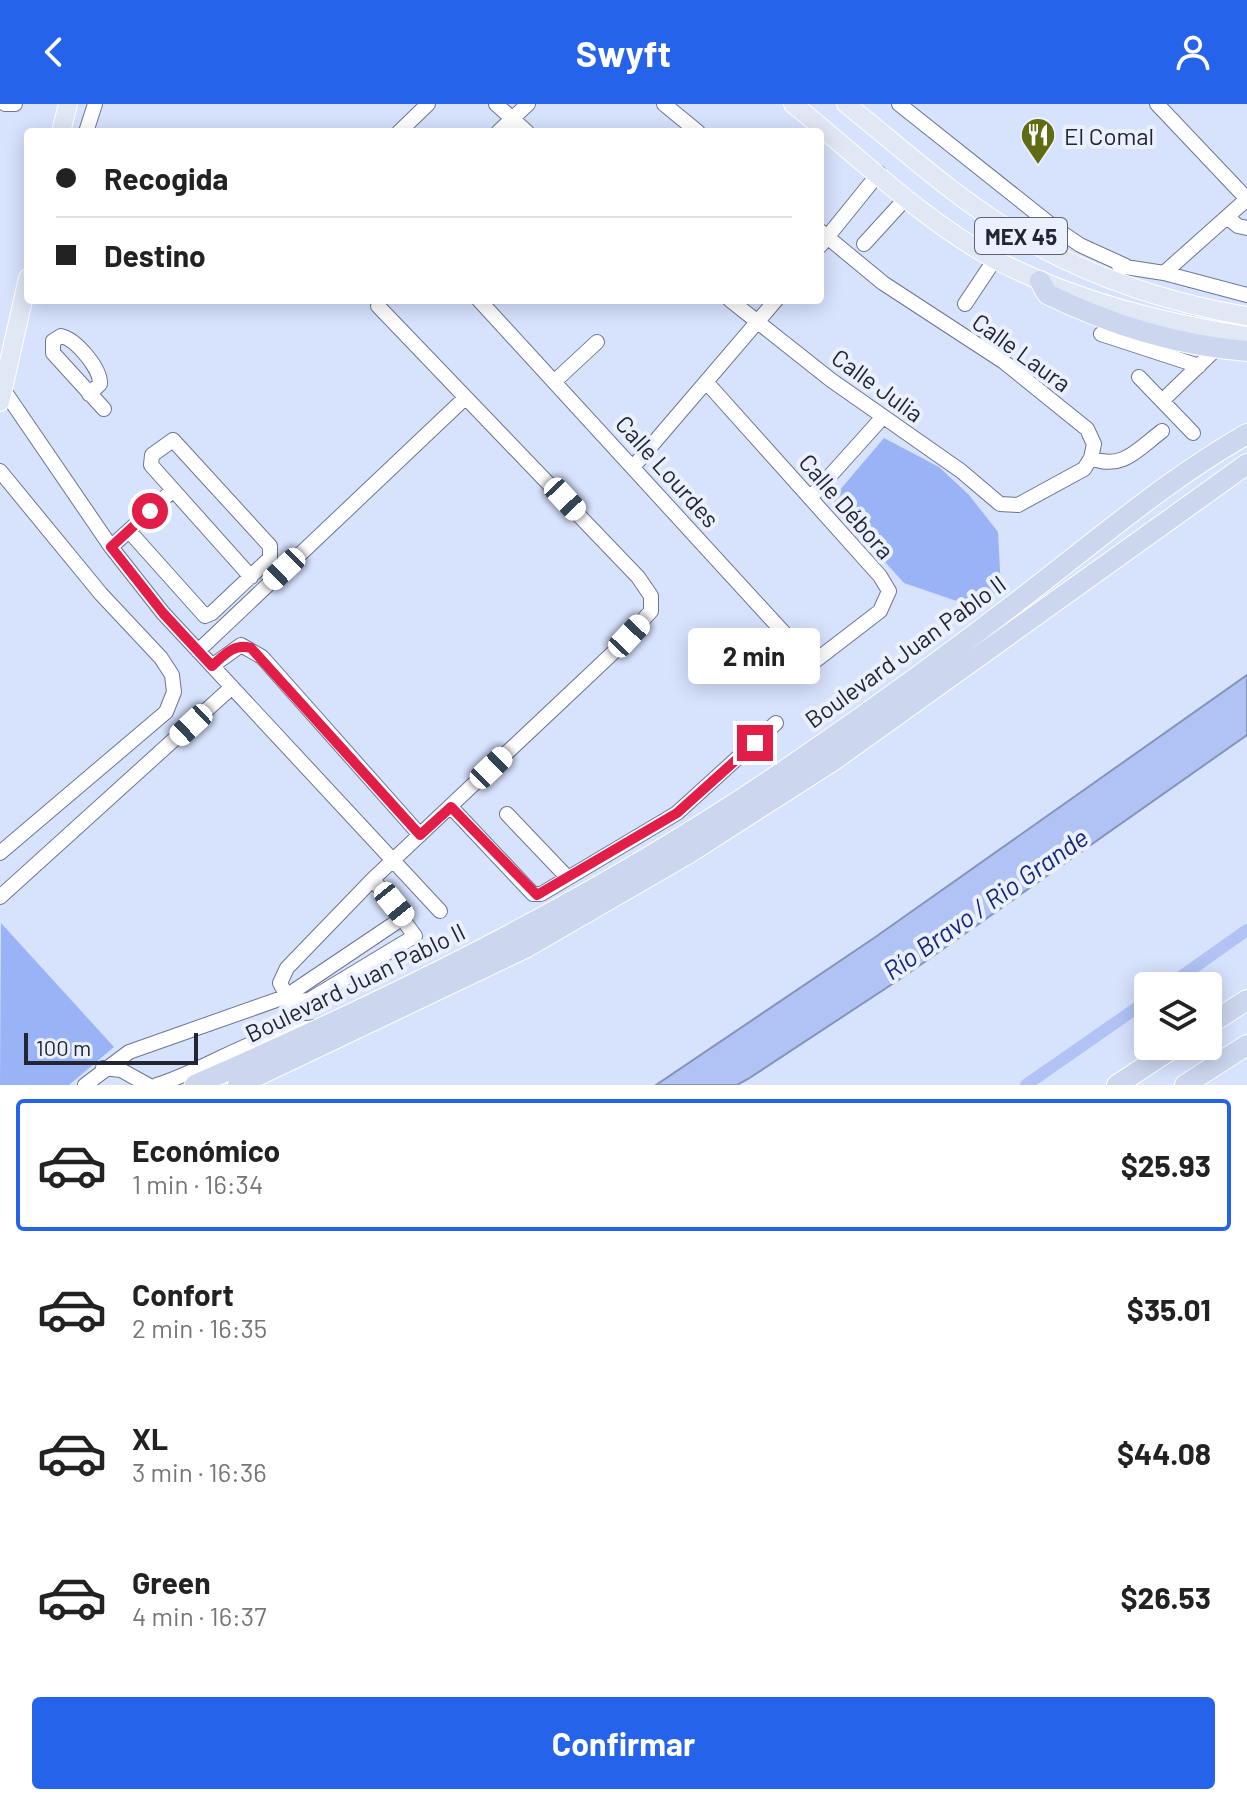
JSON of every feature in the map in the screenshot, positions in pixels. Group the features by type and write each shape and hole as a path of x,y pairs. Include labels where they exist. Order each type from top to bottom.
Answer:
{"highway":[{"path":"1040,281 1047,294 1106,319 1217,348 1247,351"},
{"name":"Boulevard Juan Pablo II","path":"195,1085 391,998 583,896 754,791 914,679 1157,493 1247,434"},
{"name":"Boulevard Juan Pablo II","path":"238,1085 525,948 689,853 846,752 1247,464"},
{"path":"1222,1016 1247,1000"},
{"path":"1185,1085 1247,1045"},
{"path":"1117,1085 1155,1060"}],"main road":[{"path":"62,128 68,104"},
{"name":"MEX 45","path":"793,104 823,128"},
{"name":"MEX 45","path":"846,104 989,217 1085,268 1154,295 1208,310 1247,316"},
{"name":"MEX 45","path":"824,129 907,197 995,259 1040,281 1119,308 1247,336"},
{"path":"2,396 24,297"}],"street":[{"path":"5,104 15,104"},
{"path":"87,128 95,104"},
{"path":"403,128 428,104"},
{"path":"496,104 523,128"},
{"path":"502,128 528,104"},
{"path":"664,104 693,128"},
{"path":"899,104 1055,228 1080,245 1126,266"},
{"path":"1157,104 1247,199 1164,273"},
{"path":"824,236 879,173"},
{"path":"864,244 907,197"},
{"path":"1227,217 1238,226 1247,228"},
{"name":"Calle Laura","path":"824,239 883,283 1004,362 1065,410 1093,439 1091,458"},
{"path":"965,304 995,259"},
{"path":"1085,268 1126,266 1247,295"},
{"name":"Calle Lourdes","path":"487,304 807,658 815,661 825,653"},
{"name":"Calle Julia","path":"735,304 882,418 951,464 1000,504 1018,505 1084,469 1091,458"},
{"path":"634,466 708,384 773,304"},
{"path":"373,879 414,931 412,940 309,1000 294,1003 285,997 280,983 287,968 373,879 393,859 617,649 651,611 652,604 638,577 512,442 465,398 378,306"},
{"path":"1101,334 1199,366"},
{"path":"555,381 597,342"},
{"path":"1162,401 1217,348"},
{"path":"1139,377 1193,433"},
{"name":"Calle Débora","path":"708,384 811,497 880,576 889,591 880,611 825,653"},
{"path":"89,394 104,409"},
{"path":"2,396 111,547 163,613 440,911"},
{"path":"198,651 465,398"},
{"path":"811,497 882,418"},
{"path":"1091,458 1105,464 1118,463 1162,431"},
{"path":"129,531 205,616 251,577 270,558 272,550 173,440 161,445 150,459 154,469 251,577"},
{"path":"0,471 101,594 161,658 172,675 174,692 166,712 0,853"},
{"path":"111,547 172,491"},
{"path":"212,666 241,645 262,657 420,835"},
{"path":"0,897 232,687"},
{"path":"451,807 533,894 541,894 677,813 701,795 776,723"},
{"path":"507,814 567,877"},
{"path":"85,1085 103,1068 155,1042 285,997 404,917"},
{"path":"157,1085 281,1033 328,1026"},
{"path":"103,1068 121,1070 148,1085"}],"shaded area":[{"path":"884,438 939,467 969,495 998,532 1001,589 977,608 904,583 837,509 833,498"},
{"path":"1,923 114,1047 69,1085 0,1085"}],"water":[{"name":"Río Bravo / Rio Grande","path":"1247,675 1247,735 906,975 737,1085 656,1085 874,938"}],"waterway":[{"path":"1188,972 1247,930"},
{"path":"1026,1085 1134,1010"}],"place":[{"name":"El Comal","path":"1038,166"}],"route":[{"path":"150,511 111,547 163,613 212,666 234,648 241,645 251,648 420,835 451,807 533,894 541,894 593,865 677,813 701,795 755,743"}]}
